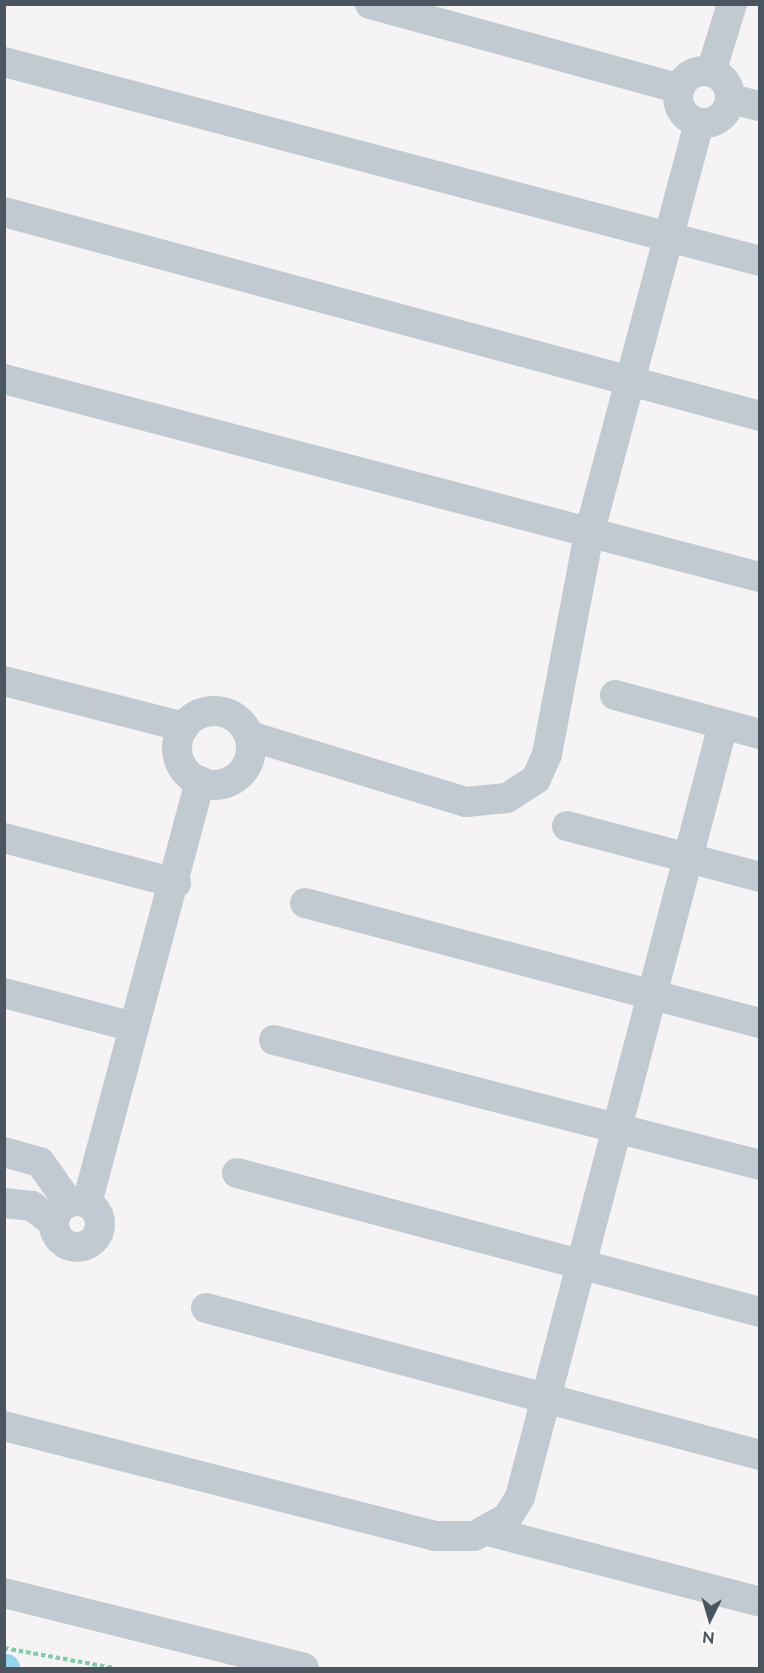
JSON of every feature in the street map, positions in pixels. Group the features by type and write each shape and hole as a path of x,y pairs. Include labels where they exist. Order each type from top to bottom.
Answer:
{"street":[{"path":"370,4 680,88"},
{"path":"711,72 732,4"},
{"path":"4,62 759,261"},
{"path":"711,72 725,82 731,99 717,120 699,123 680,108 680,88 694,73 711,72"},
{"path":"731,99 759,106"},
{"path":"250,736 250,759 236,778 214,785 200,781 183,767 178,755 184,727 200,713 226,712 250,736 466,802 482,804 518,794 536,779 547,754 589,534 666,235 699,123"},
{"path":"4,212 759,416"},
{"path":"4,379 589,534 759,576"},
{"path":"4,681 184,727"},
{"path":"615,695 759,734"},
{"path":"4,1426 435,1536 462,1538 489,1531 507,1518 520,1497 723,725"},
{"path":"70,1210 134,1028 176,883 200,781"},
{"path":"567,826 759,878"},
{"path":"4,838 176,883"},
{"path":"305,903 759,1023"},
{"path":"4,993 134,1028"},
{"path":"274,1040 616,1131 759,1165"},
{"path":"4,1152 40,1162 70,1210"},
{"path":"237,1173 759,1312"},
{"path":"4,1203 70,1210"},
{"path":"206,1308 545,1400 759,1455"},
{"path":"489,1531 759,1602"},
{"path":"4,1593 304,1668"}],"path":[{"path":"4,1648 114,1668"}]}
